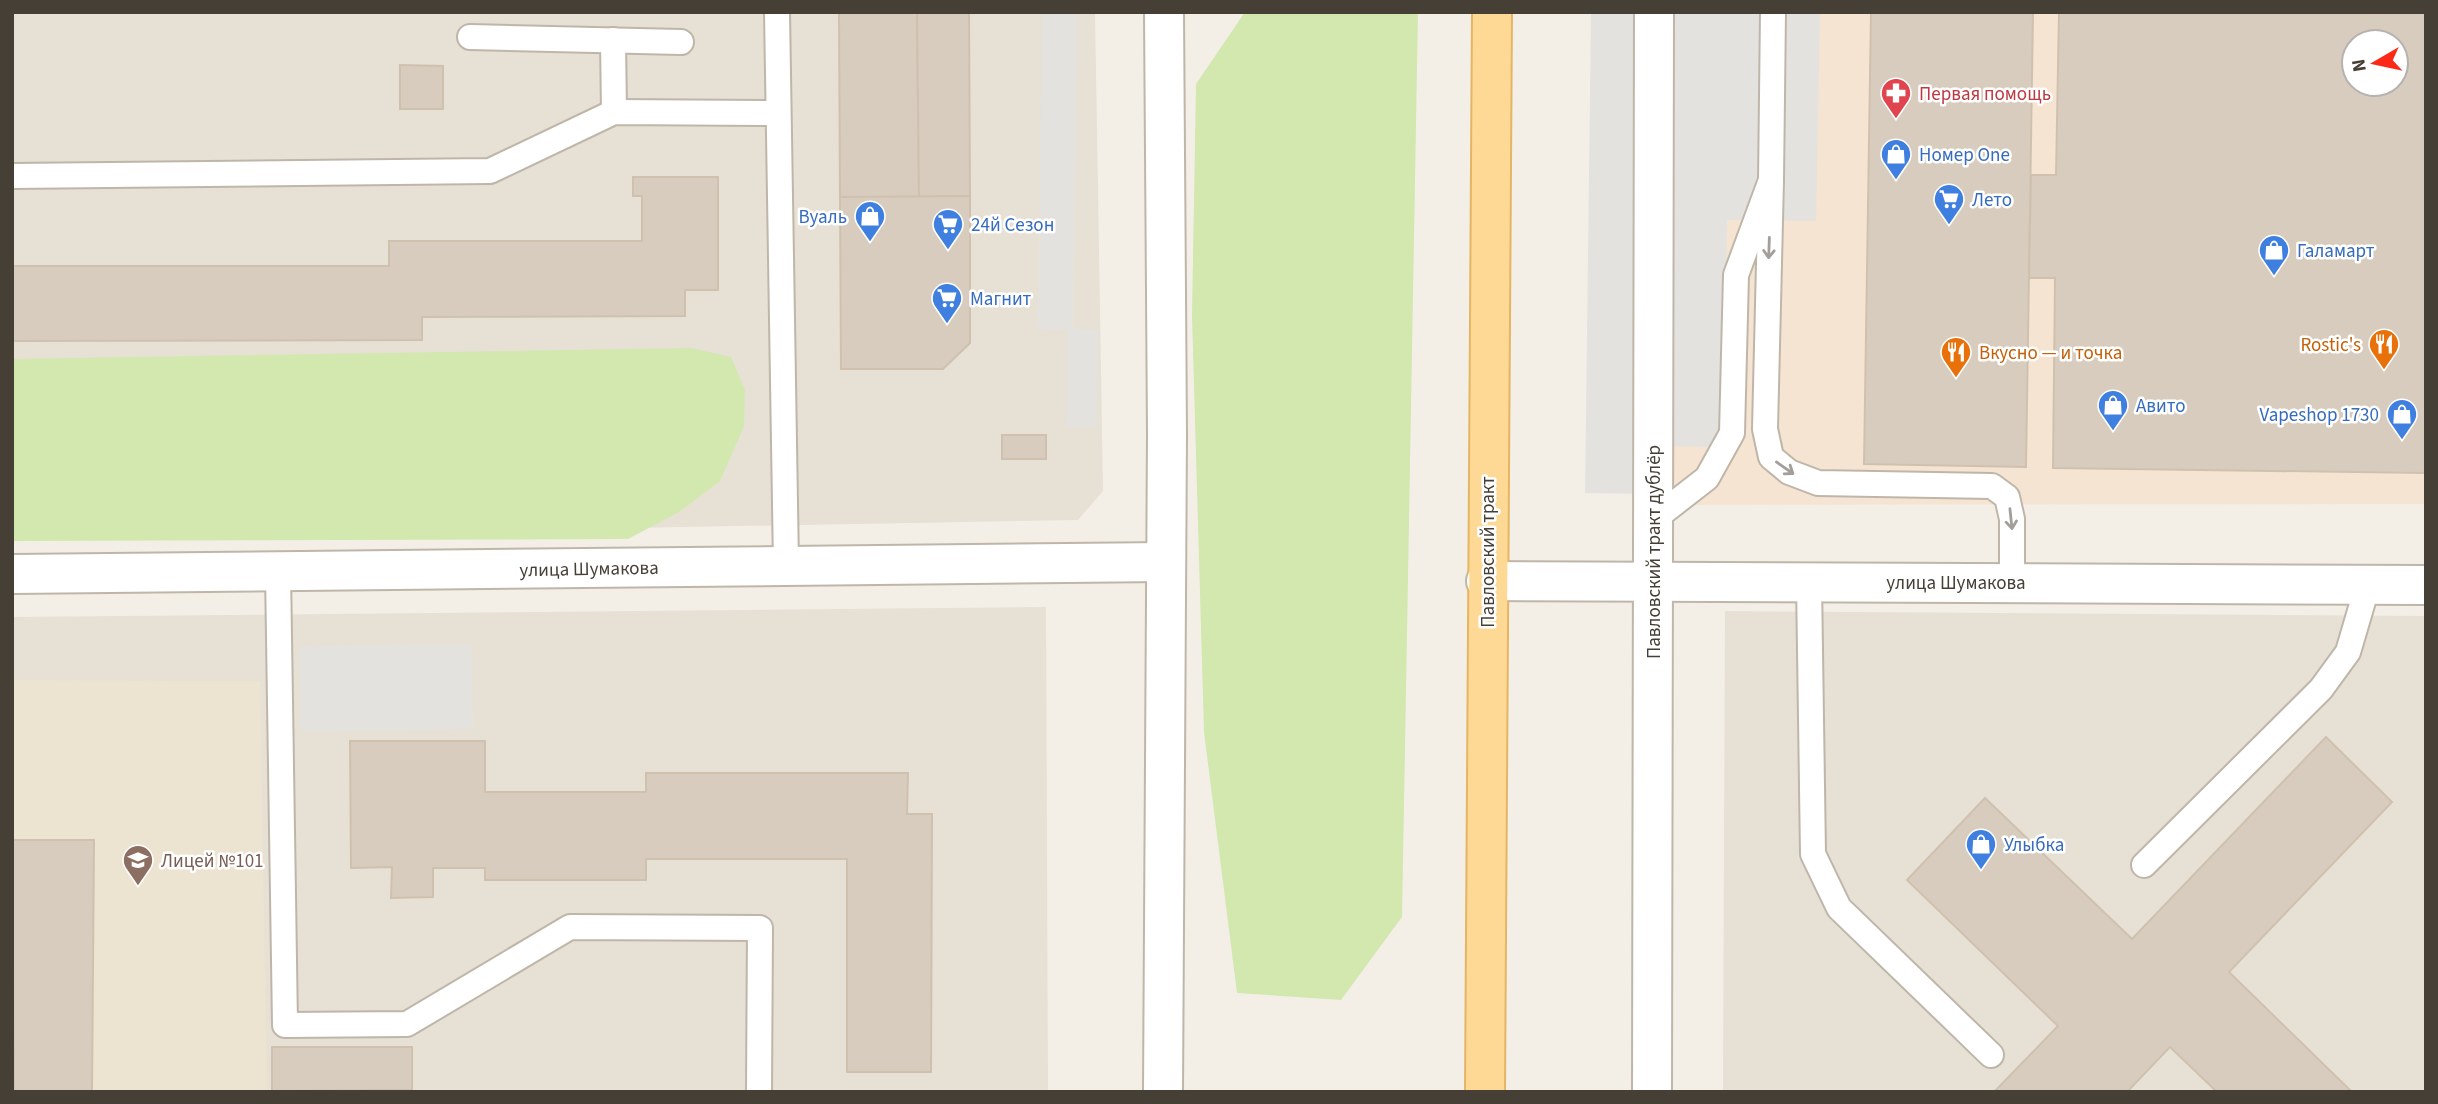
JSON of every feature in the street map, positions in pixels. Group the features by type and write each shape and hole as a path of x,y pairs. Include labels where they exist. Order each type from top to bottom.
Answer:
{"main road":[{"name":"Павловский тракт","path":"1485,1092 1486,581 1492,12"}],"street":[{"path":"1163,1092 1164,12"},
{"name":"Павловский тракт дублёр","path":"1652,1092 1654,12"},
{"name":"улица Шумакова","path":"12,575 1165,562"},
{"name":"улица Шумакова","path":"1486,581 2426,584"}],"lane":[{"path":"777,12 786,565"},
{"path":"1773,12 1765,429 1771,457 1789,472 1818,483 1992,486 2007,497 2012,519 2012,582"},
{"path":"470,37 681,42"},
{"path":"613,40 614,112"},
{"path":"12,176 491,171 614,112 777,113"},
{"path":"1653,520 1707,478 1732,433 1736,275 1771,180"},
{"path":"278,572 285,1025 407,1024 570,927 760,928 759,1092"},
{"path":"1809,582 1813,854 1839,908 1991,1055"},
{"path":"2144,865 2321,689 2348,652 2368,584"}],"shaded area":[{"path":"12,12 1095,12 1103,491 1078,520 12,539"},
{"path":"1042,12 1077,12 1073,329 1098,330 1097,427 1066,427 1068,330 1038,329"},
{"path":"1591,12 1820,12 1816,221 1727,220 1724,447 1646,446 1645,494 1585,493"},
{"path":"1661,12 2426,12 2426,504 1659,505"},
{"path":"1046,607 1048,1092 12,1092 12,617"},
{"path":"1725,611 2426,616 2426,1092 1723,1092"},
{"path":"471,644 473,729 301,731 300,647"},
{"name":"Лицей №101","path":"12,680 260,681 267,1092 12,1092"}],"green space":[{"path":"1245,12 1418,12 1402,917 1341,1000 1237,993 1204,732 1192,315 1196,84"},
{"path":"691,348 731,357 745,390 744,426 720,481 679,512 628,539 12,541 12,359"}],"building":[{"path":"839,12 917,12 919,197 840,197"},
{"path":"917,12 969,12 970,196 919,197"},
{"name":"Лето","path":"1871,12 2033,12 2026,467 1864,464"},
{"path":"2059,12 2426,12 2426,473 2053,468 2055,278 2029,278 2031,175 2056,175"},
{"path":"400,65 443,66 443,109 400,109"},
{"path":"633,177 718,177 718,290 685,290 685,316 422,317 422,340 12,341 12,266 389,266 389,241 642,241 642,196 633,196"},
{"path":"970,196 970,343 943,369 841,369 840,197"},
{"path":"1002,435 1046,435 1046,459 1002,459"},
{"path":"2326,737 2392,802 2229,972 2352,1092 2217,1092 2170,1047 2127,1092 1994,1092 2058,1026 1907,880 1985,798 2132,939"},
{"path":"350,741 485,741 485,792 646,792 646,773 908,773 907,814 932,814 931,1072 847,1072 847,859 646,859 646,880 485,880 485,868 433,868 433,897 391,898 392,867 351,868"},
{"path":"12,840 94,840 92,1092 14,1092"},
{"path":"272,1047 412,1047 412,1090 272,1091"}],"place":[{"name":"Первая помощь","path":"1896,120"},
{"name":"Номер One","path":"1896,181"},
{"name":"Лето","path":"1949,226"},
{"name":"Вуаль","path":"870,243"},
{"name":"24й Сезон","path":"948,251"},
{"name":"Галамарт","path":"2274,277"},
{"name":"Магнит","path":"947,325"},
{"name":"Rostic's","path":"2384,371"},
{"name":"Вкусно — и точка","path":"1956,379"},
{"name":"Авито","path":"2113,432"},
{"name":"Vapeshop 1730","path":"2402,441"},
{"name":"Улыбка","path":"1981,871"},
{"name":"Лицей №101","path":"138,887"}]}
